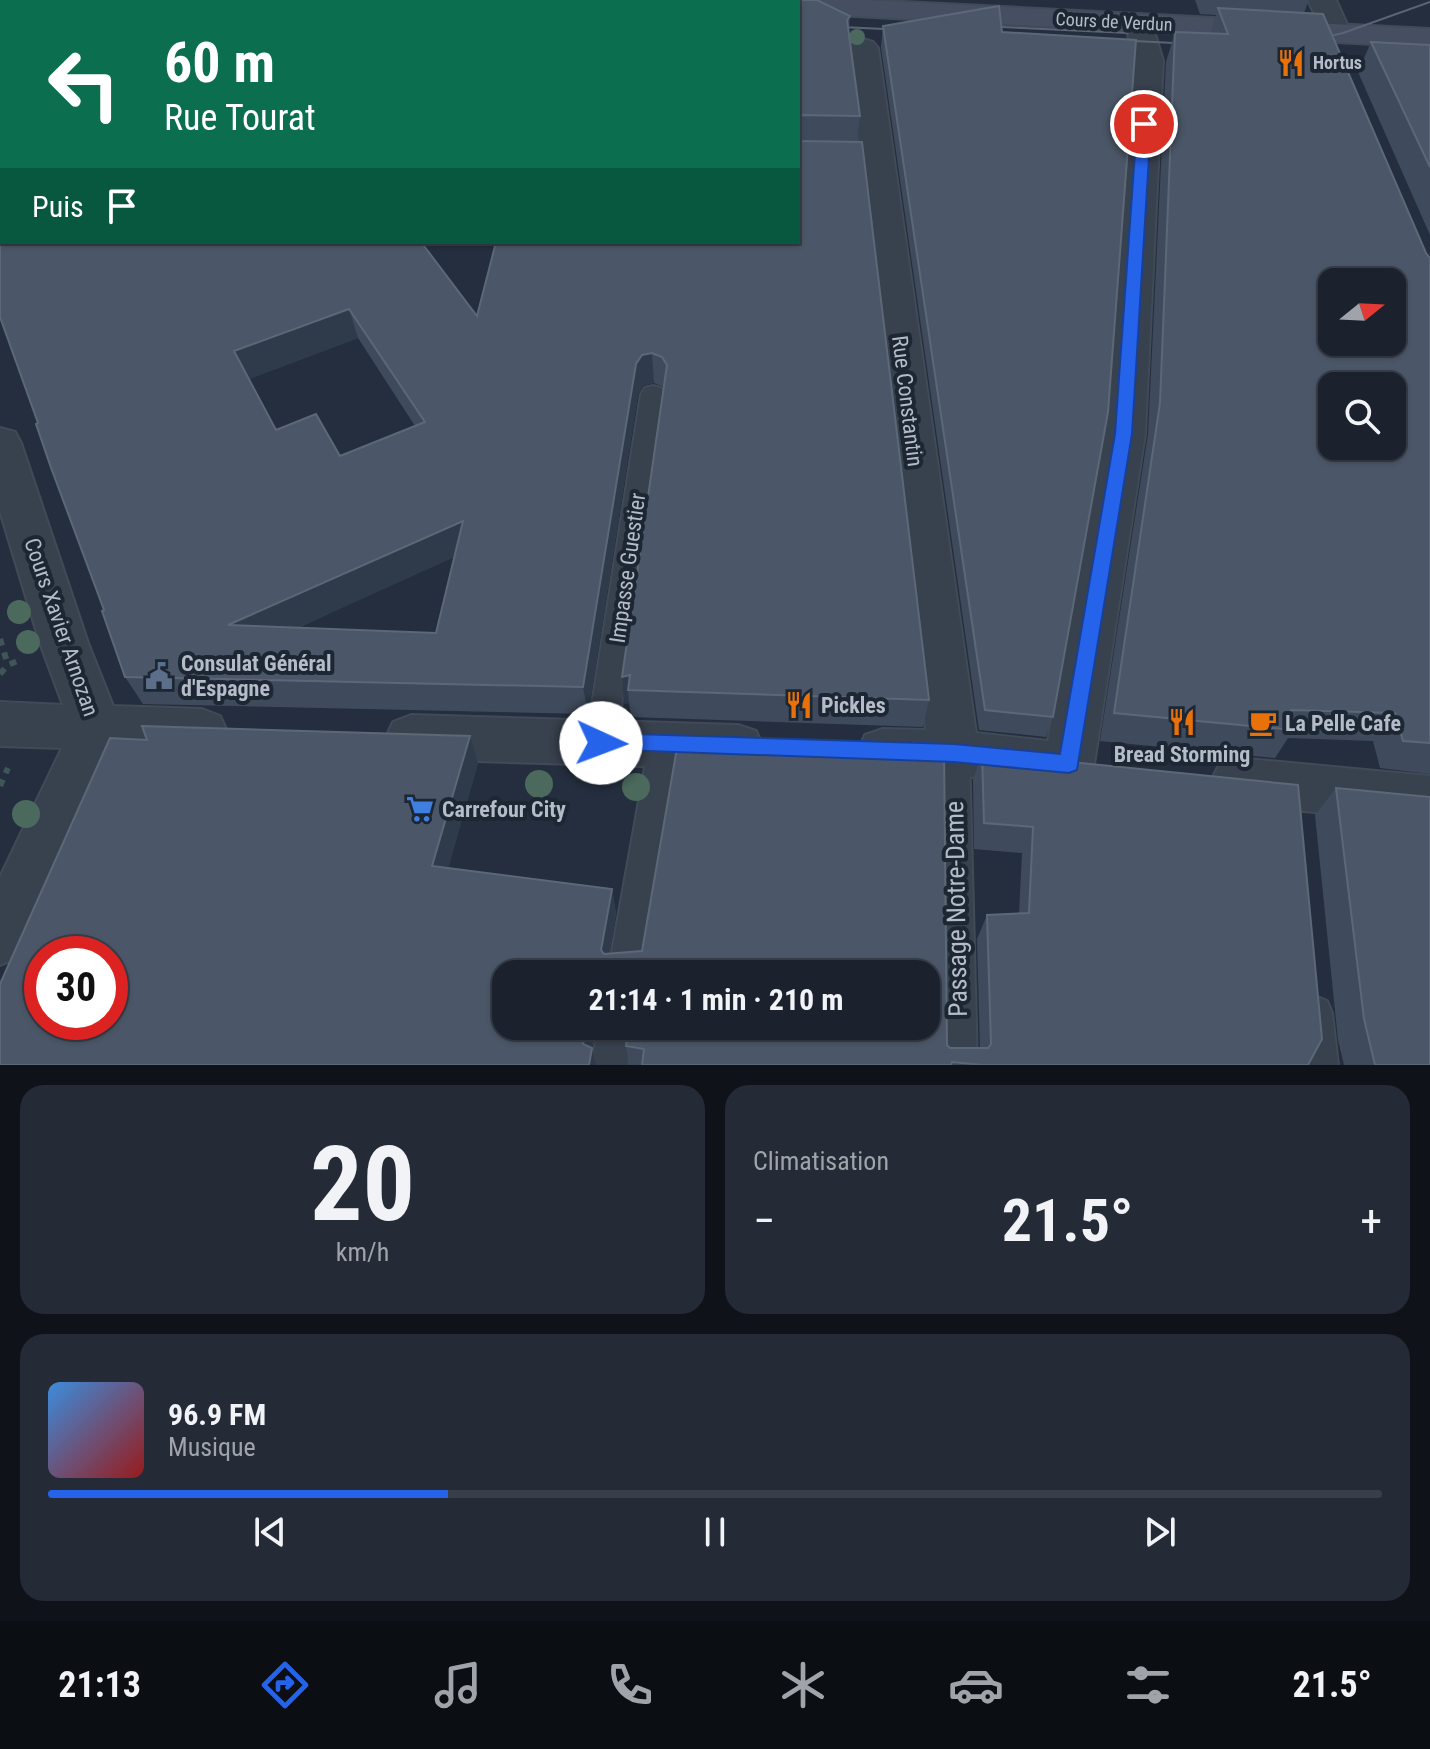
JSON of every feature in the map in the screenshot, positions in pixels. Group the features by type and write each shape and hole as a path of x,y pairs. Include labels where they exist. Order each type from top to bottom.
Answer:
{"main road":[{"name":"Cours de Verdun","path":"800,5 1140,23 1335,45 1430,38"}],"street":[{"path":"1322,0 1335,45"},
{"path":"368,736 954,753 1092,766 1124,434 1148,61 1140,23"},
{"name":"Rue Constantin","path":"863,48 861,158 954,753"},
{"name":"Cours Xavier Arnozan","path":"0,443 64,643 97,728 0,938"},
{"path":"0,724 243,732"},
{"path":"1189,776 1295,803 1430,800"}],"lane":[{"name":"Impasse Guestier","path":"601,743 653,394"},
{"path":"627,960 664,745"},
{"name":"Passage Notre-Dame","path":"954,753 959,1065"},
{"path":"1313,988 1320,1065"},
{"path":"609,1065 613,1040"}],"path":[{"path":"0,639 8,665 0,674"}],"building":[{"path":"800,0 817,0 850,16 847,20 860,116 800,115"},
{"path":"999,6 1002,32 1136,40 1108,412 1053,717 985,710 883,26"},
{"path":"1218,8 1323,14 1430,258 1430,743 1403,741 1395,713 1291,710 1294,730 1114,713 1160,403 1175,32 1228,34"},
{"path":"1371,42 1430,45 1430,167"},
{"path":"800,141 862,142 929,700 628,690 630,675 622,677 667,365 662,357 652,353 642,355 636,364 583,687 125,677 0,317 0,244 423,244 477,316 495,244 800,244","holes":["349,309 425,422 340,456 316,414 276,430 234,351","463,521 436,633 228,625"]},
{"path":"142,726 470,736 432,866 612,889 601,950 604,954 642,951 678,742 944,750 947,1045 950,1048 988,1048 991,1044 987,915 1029,913 1033,827 984,823 982,753 1298,785 1322,1039 1308,1065 982,1065 952,1062 951,1065 642,1065 644,1049 626,1046 627,1040 940,1040 940,960 492,960 492,1040 584,1040 583,1044 592,1048 589,1065 0,1065 0,984 110,738 147,740"},
{"path":"1336,788 1430,797 1430,1065 1375,1065 1364,1019"}],"tram line":[{"path":"1313,40 1343,33 1430,2"},
{"path":"800,25 906,30"},
{"path":"981,26 1128,33"},
{"path":"1114,40 1194,44"}],"place":[{"name":"Hortus","path":"1291,63"},
{"name":"Consulat Général d'Espagne","path":"159,676"},
{"name":"Pickles","path":"799,705"},
{"name":"Bread Storming","path":"1182,722"},
{"name":"La Pelle Cafe","path":"1263,723"},
{"name":"Carrefour City","path":"420,809"}],"route":[{"path":"601,743 954,753 1069,764 1124,434 1144,124"}]}
